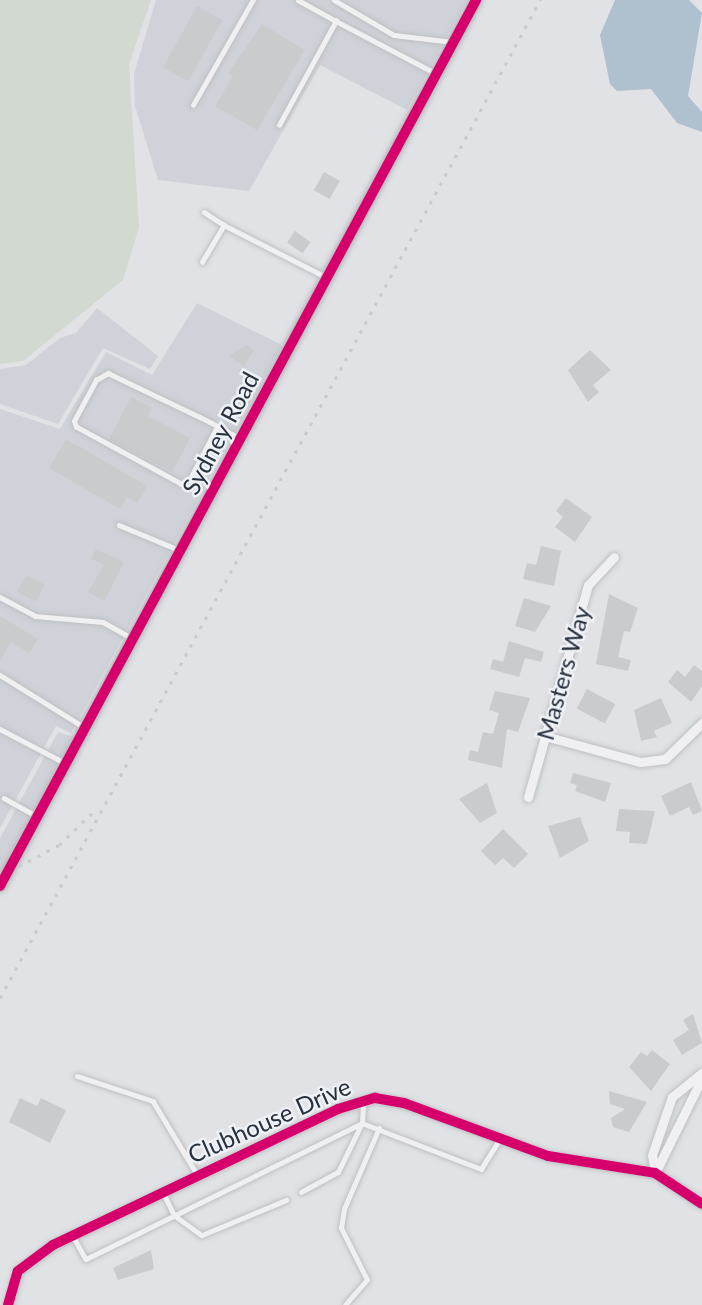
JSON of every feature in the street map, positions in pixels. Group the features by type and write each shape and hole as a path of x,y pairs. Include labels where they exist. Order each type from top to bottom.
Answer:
{"street":[{"name":"Sydney Road","path":"0,886 476,0"},
{"name":"Masters Way","path":"528,797 588,585 614,557"},
{"path":"545,736 640,762 665,759 702,723"},
{"path":"655,1173 652,1155 672,1097 702,1075"},
{"path":"655,1173 702,1075"},
{"name":"Clubhouse Drive","path":"8,1305 18,1271 72,1236 197,1174 375,1098 404,1103 548,1156 655,1173 702,1204"}],"lane":[{"path":"194,105 253,0"},
{"path":"299,0 437,74"},
{"path":"334,0 394,35 454,42"},
{"path":"279,125 336,21"},
{"path":"204,212 327,278"},
{"path":"202,262 224,225"},
{"path":"218,426 190,480 181,484 76,427 74,421 96,380 108,373 218,426 241,438"},
{"path":"119,525 180,551"},
{"path":"0,597 35,616 103,622 133,638"},
{"path":"0,675 85,728"},
{"path":"0,729 66,764"},
{"path":"4,798 37,816"},
{"path":"77,1076 153,1101 197,1174"},
{"path":"301,1192 338,1172 362,1123 363,1102"},
{"path":"72,1236 86,1259 362,1123 481,1169 500,1139"},
{"path":"345,1305 367,1280 341,1228 344,1209 379,1128"},
{"path":"163,1191 174,1215 202,1235 286,1200"}],"shaded area":[{"path":"0,0 151,0 129,64 139,227 123,280 23,361 0,364"},
{"path":"156,0 467,0 407,110 320,65 249,191 158,180 135,106 134,74"},
{"path":"197,303 282,345 71,733 56,726 0,828 0,409 60,429 106,352 152,375"},
{"path":"97,308 158,356 150,369 103,348 58,424 0,404 0,369 26,365 60,338 76,333"},
{"path":"58,732 73,737 0,874 0,838"}],"water":[{"path":"615,0 689,0 702,13 688,96 702,112 702,132 677,123 651,89 617,91 610,84 600,35"}],"building":[{"path":"197,6 222,20 188,81 163,67"},
{"path":"262,24 305,50 257,130 215,106 233,76 228,73"},
{"path":"324,172 340,181 330,199 314,190"},
{"path":"295,231 311,242 303,253 287,242"},
{"path":"246,345 254,350 244,366 229,356"},
{"path":"590,350 611,370 593,385 599,392 588,402 568,370"},
{"path":"131,397 152,408 148,416 190,438 172,472 109,439"},
{"path":"66,439 147,486 137,503 127,497 120,509 49,468"},
{"path":"566,498 592,517 575,542 555,527 563,517 556,511"},
{"path":"541,546 561,551 554,586 523,579 527,563 536,565"},
{"path":"96,549 124,562 104,601 88,592 104,565 91,559"},
{"path":"26,575 45,585 36,602 17,592"},
{"path":"609,594 638,608 630,632 624,631 618,657 631,660 628,671 596,664"},
{"path":"524,598 551,606 535,632 515,626"},
{"path":"0,616 38,639 29,653 11,642 0,661"},
{"path":"509,641 544,652 541,662 525,658 519,677 490,669 493,659 503,662"},
{"path":"694,665 702,671 702,686 691,702 668,682 677,670 685,677"},
{"path":"587,689 615,704 605,723 577,708"},
{"path":"495,691 530,698 518,732 507,729 502,768 468,760 470,750 478,752 483,732 493,734 499,713 489,710"},
{"path":"661,698 672,723 654,731 657,737 641,741 634,710"},
{"path":"573,773 611,783 605,802 575,791 577,785 570,783"},
{"path":"691,782 702,811 693,815 689,807 670,816 661,796"},
{"path":"487,783 497,813 480,823 459,799"},
{"path":"619,809 655,811 647,844 629,843 630,832 616,831"},
{"path":"580,817 589,841 560,858 548,826"},
{"path":"503,829 528,854 514,868 503,858 495,865 481,851"},
{"path":"693,1014 702,1043 682,1055 673,1040 689,1030 683,1020"},
{"path":"652,1050 670,1064 651,1091 629,1067 641,1052 647,1056"},
{"path":"609,1091 647,1102 629,1132 613,1127 611,1118 625,1109 610,1104"},
{"path":"20,1098 37,1106 41,1098 66,1110 50,1143 9,1122"},
{"path":"151,1250 154,1269 118,1280 113,1268"}],"railway":[{"path":"0,998 540,0"},
{"path":"0,876 59,845 95,810"}],"cycle path":[{"path":"0,886 476,0"},
{"path":"8,1305 18,1271 53,1245 338,1109 375,1098 404,1103 548,1156 655,1173 702,1204"}]}
